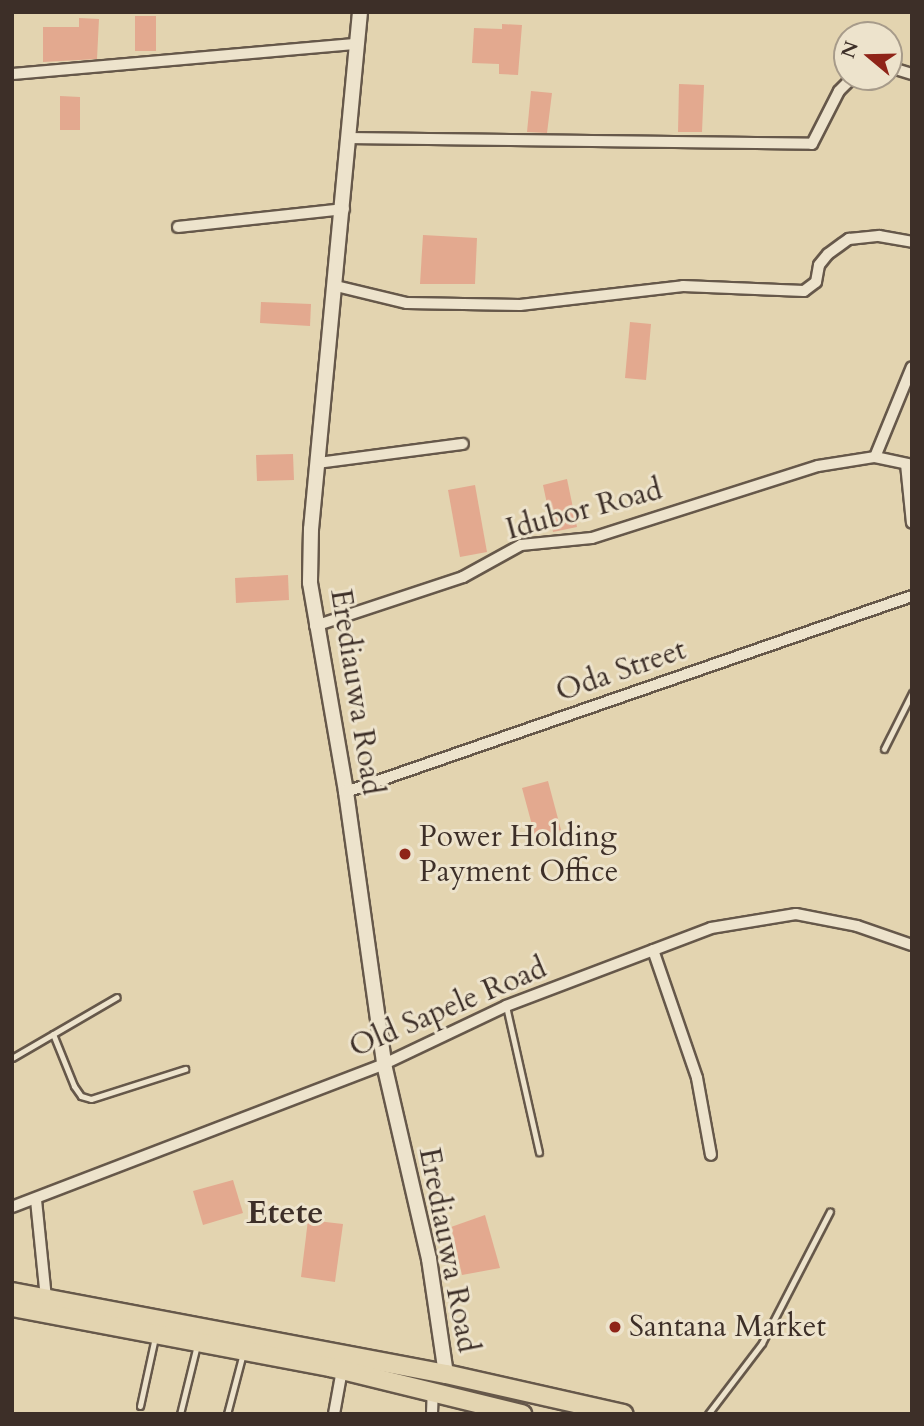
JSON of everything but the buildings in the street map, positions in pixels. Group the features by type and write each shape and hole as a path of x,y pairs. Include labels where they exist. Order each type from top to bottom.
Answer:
{"highway":[{"path":"12,1292 446,1374 624,1414"},
{"path":"12,1307 342,1370 513,1413"}],"street":[{"name":"Erediauwa Road","path":"360,12 352,138 318,463 311,556 315,626 346,792 384,1064 429,1259 446,1374"},
{"path":"12,74 358,44"},
{"path":"352,138 812,144 839,91"},
{"path":"178,227 344,209"},
{"path":"336,286 407,303 520,305 683,286 804,291 816,282 819,265 828,254 849,239 879,236 912,242"},
{"path":"875,457 912,367"},
{"path":"318,463 463,444"},
{"name":"Idubor Road","path":"315,626 402,593 463,577 521,545 592,538 818,466 875,457 909,465"},
{"path":"909,465 912,523"},
{"name":"Oda Street","path":"346,792 912,596"},
{"name":"Old Sapele Road","path":"12,1207 384,1064 506,1006 711,928 796,914 856,926 912,945"},
{"path":"653,950 697,1079 711,1155"},
{"path":"36,1200 46,1299"},
{"path":"334,1414 342,1370"},
{"path":"432,1414 433,1391"}],"lane":[{"path":"884,749 912,693"},
{"path":"12,1058 117,998"},
{"path":"506,1006 539,1152"},
{"path":"53,1034 74,1086 80,1096 91,1099 185,1069"},
{"path":"708,1414 762,1343 830,1211"},
{"path":"140,1406 155,1334"},
{"path":"180,1414 197,1342"},
{"path":"227,1414 244,1351"}],"place":[{"name":"Power Holding Payment Office","path":"405,854"},
{"name":"Santana Market","path":"615,1327"}],"district":[{"name":"Etete","path":"285,1213"}]}
